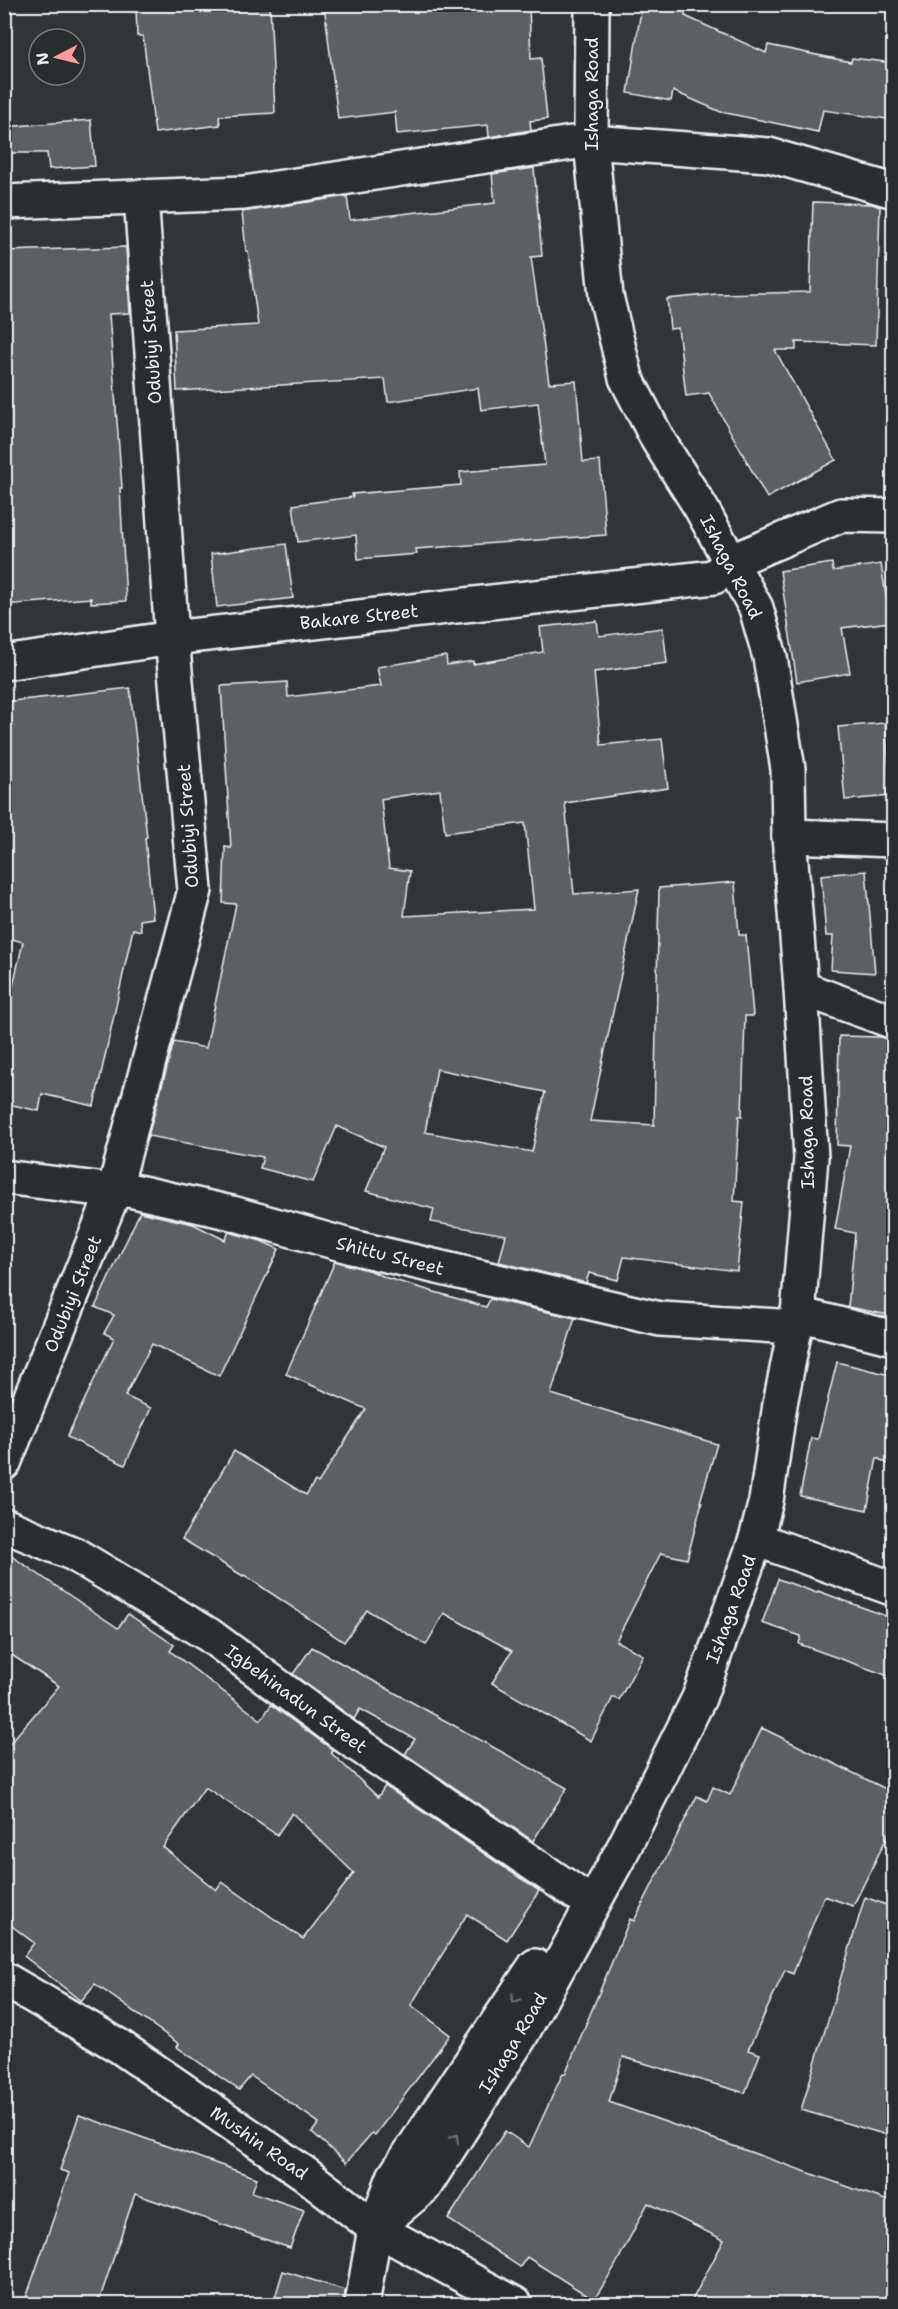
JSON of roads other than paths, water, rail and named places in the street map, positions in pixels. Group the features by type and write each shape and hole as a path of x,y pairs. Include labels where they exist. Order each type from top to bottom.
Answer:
{"street":[{"name":"Ishaga Road","path":"362,2304 375,2228 394,2176 525,1984 576,1893 612,1835 692,1676 741,1532 788,1320 811,1158 789,836 788,769 770,657 756,608 722,570 612,396 597,343 587,279 574,4"},
{"name":"Ishaga Road","path":"582,143 592,4"},
{"path":"4,202 244,193 582,143 769,155 894,191"},
{"name":"Odubiyi Street","path":"4,1463 114,1191 195,891 172,638 141,196"},
{"name":"Bakare Street","path":"4,663 172,638 722,570 841,515 894,516"},
{"name":"Ishaga Road","path":"375,2228 424,2187 520,2037 627,1841 699,1698 756,1539 766,1501 780,1404 793,1248 795,1143 792,1034 761,683 752,645 722,570"},
{"path":"789,836 894,840"},
{"path":"801,988 894,1022"},
{"name":"Shittu Street","path":"4,1177 114,1191 129,1190 231,1213 356,1248 660,1319 788,1320 894,1338"},
{"name":"Igbehinadun Street","path":"4,1525 74,1554 209,1635 348,1738 576,1893"},
{"path":"756,1539 894,1589"},
{"name":"Mushin Road","path":"4,1978 119,2046 304,2173 375,2228 515,2304"}]}
